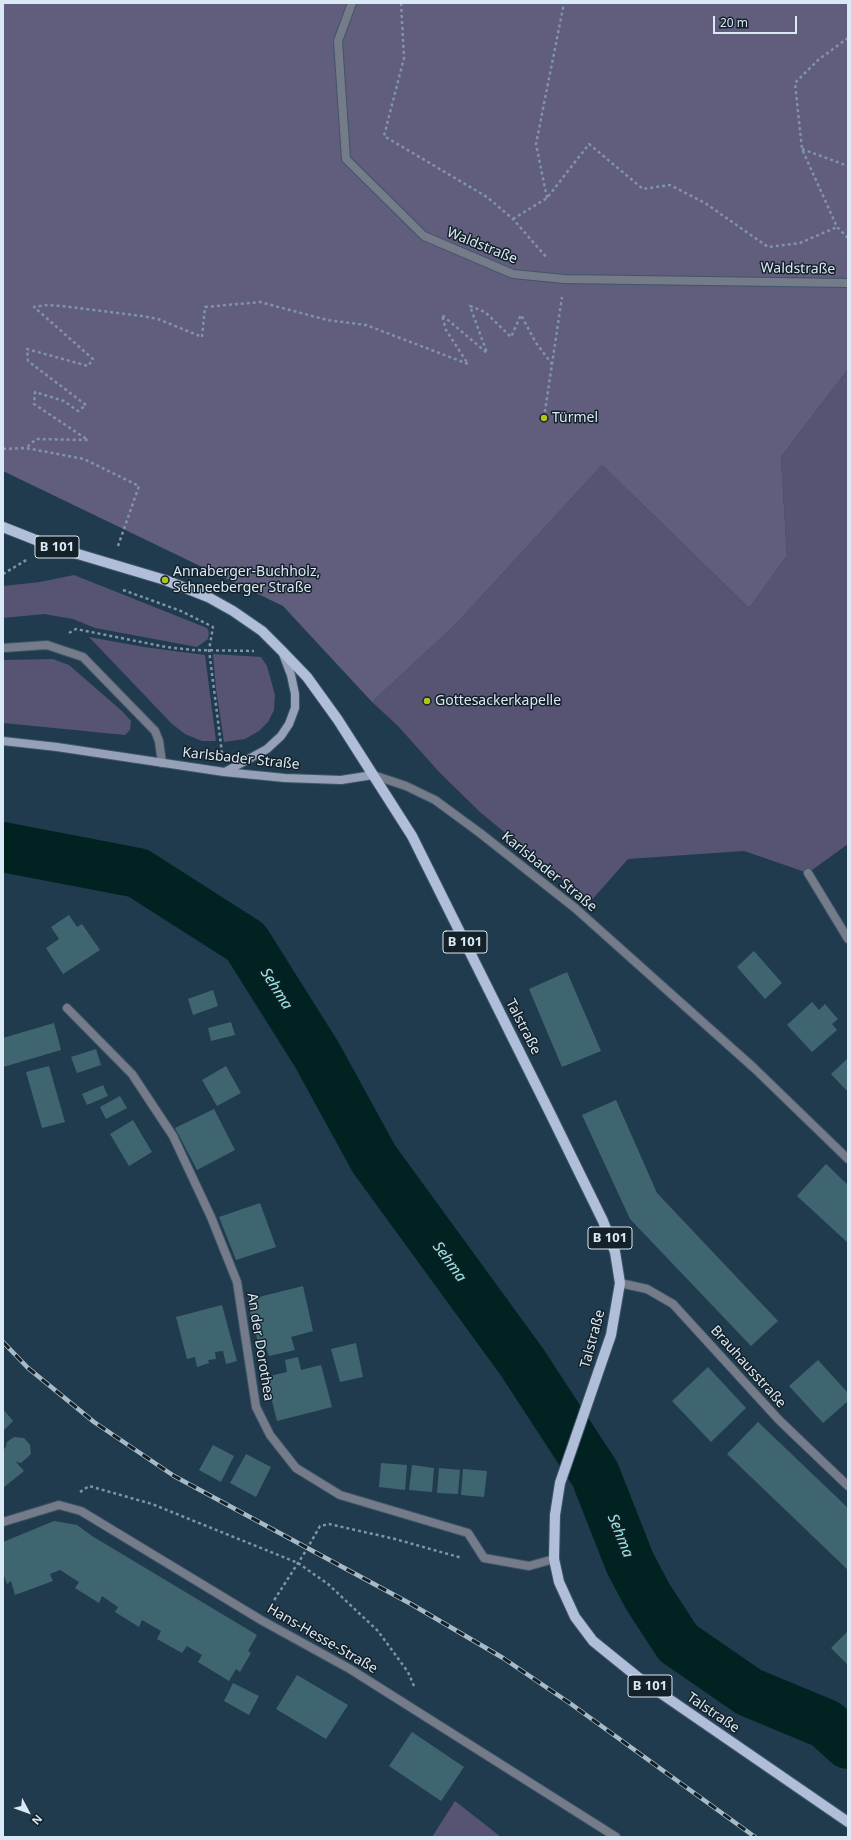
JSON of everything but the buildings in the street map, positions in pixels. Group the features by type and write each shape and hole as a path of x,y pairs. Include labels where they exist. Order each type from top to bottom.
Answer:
{"main road":[{"name":"B 101","path":"3,527 51,546 165,580 208,597 233,611 262,632 282,651 311,684 338,720 373,775"},
{"name":"B 101","path":"224,772 267,749 281,736 289,724 295,708 295,694 291,675 282,651"},
{"name":"Karlsbader Straße","path":"3,741 224,772 285,778 341,780 373,775"},
{"name":"Talstraße","path":"373,775 412,836 603,1221 615,1252 620,1283 611,1335 560,1483 555,1515 554,1559 559,1582 575,1617 593,1641 640,1679 848,1822"}],"street":[{"name":"Waldstraße","path":"352,3 338,41 346,159 424,236 513,274 564,278 848,283"},
{"name":"Karlsbader Straße","path":"3,648 47,645 83,657 155,731 159,741 162,763"},
{"name":"Karlsbader Straße","path":"373,775 406,786 434,800 480,832 575,908 754,1068 848,1159"},
{"path":"808,873 848,939"},
{"name":"An der Dorothea","path":"67,1008 132,1074 173,1136 211,1217 237,1282 256,1407 270,1435 296,1468 340,1495 468,1533 484,1558"},
{"name":"Brauhausstraße","path":"620,1283 647,1289 674,1304 779,1420 848,1486"},
{"path":"3,1522 59,1505"},
{"name":"Hans-Hesse-Straße","path":"59,1505 81,1511 261,1620 350,1669 616,1837"},
{"path":"484,1558 529,1566 554,1559"}],"path":[{"path":"401,3 404,58 384,136 487,197 513,219 564,278 544,418"},
{"path":"547,198 536,144 564,3"},
{"path":"848,38 818,60 796,83 802,149 837,227 848,238"},
{"path":"513,219 547,198 589,144 643,189 670,185 705,203 768,247 800,243 837,227"},
{"path":"802,149 848,166"},
{"path":"26,448 36,439 88,440 34,404 35,392 64,401 78,411 86,405 28,361 27,350 88,366 93,359 34,307 47,305 62,306 142,316 158,319 202,337 205,307 260,302 328,320 366,325 468,364 446,330 442,315 487,353 470,306 485,312 511,337 520,315 536,343 552,364"},
{"path":"3,449 26,448 84,459 139,486 111,564"},
{"path":"3,574 51,546"},
{"path":"119,588 181,611 214,627 209,650 224,772"},
{"path":"47,645 76,629 166,647 209,650 282,651"},
{"path":"59,1505 89,1486 152,1504 298,1563 328,1584 378,1631 408,1672 426,1716"},
{"path":"261,1620 320,1526 329,1524 395,1539 470,1560 484,1558"}],"shaded area":[{"path":"3,3 848,3 848,369 781,457 787,556 749,608 602,465 456,624 372,702 283,606 3,471"},
{"path":"848,369 848,844 808,873 744,851 628,859 590,902 481,813 440,773 398,726 372,702 456,624 602,465 749,608 787,556 781,457"},
{"path":"74,575 207,628 209,632 208,639 197,647 95,628 73,619 44,614 3,618 3,586 40,582"},
{"path":"89,637 144,647 205,655 216,741 202,741 185,734 172,724"},
{"path":"213,654 261,657 267,666 275,695 274,710 268,722 259,731 245,739 224,742 216,689"},
{"path":"53,659 69,665 122,711 131,721 130,730 125,735 3,723 3,660"},
{"path":"455,1801 501,1837 432,1837"}],"waterway":[{"name":"Sehma","path":"3,847 138,873 246,942 317,1055 374,1159 522,1362 595,1474 630,1563 648,1597 678,1643 749,1692 826,1724 848,1744"}],"railway":[{"path":"3,1342 28,1368 94,1422 174,1476 411,1604 503,1658 571,1704 755,1837"}],"place":[{"name":"Türmel","path":"544,418"},
{"name":"Annaberger-Buchholz, Schneeberger Straße","path":"165,580"},
{"name":"Gottesackerkapelle","path":"427,701"}]}
